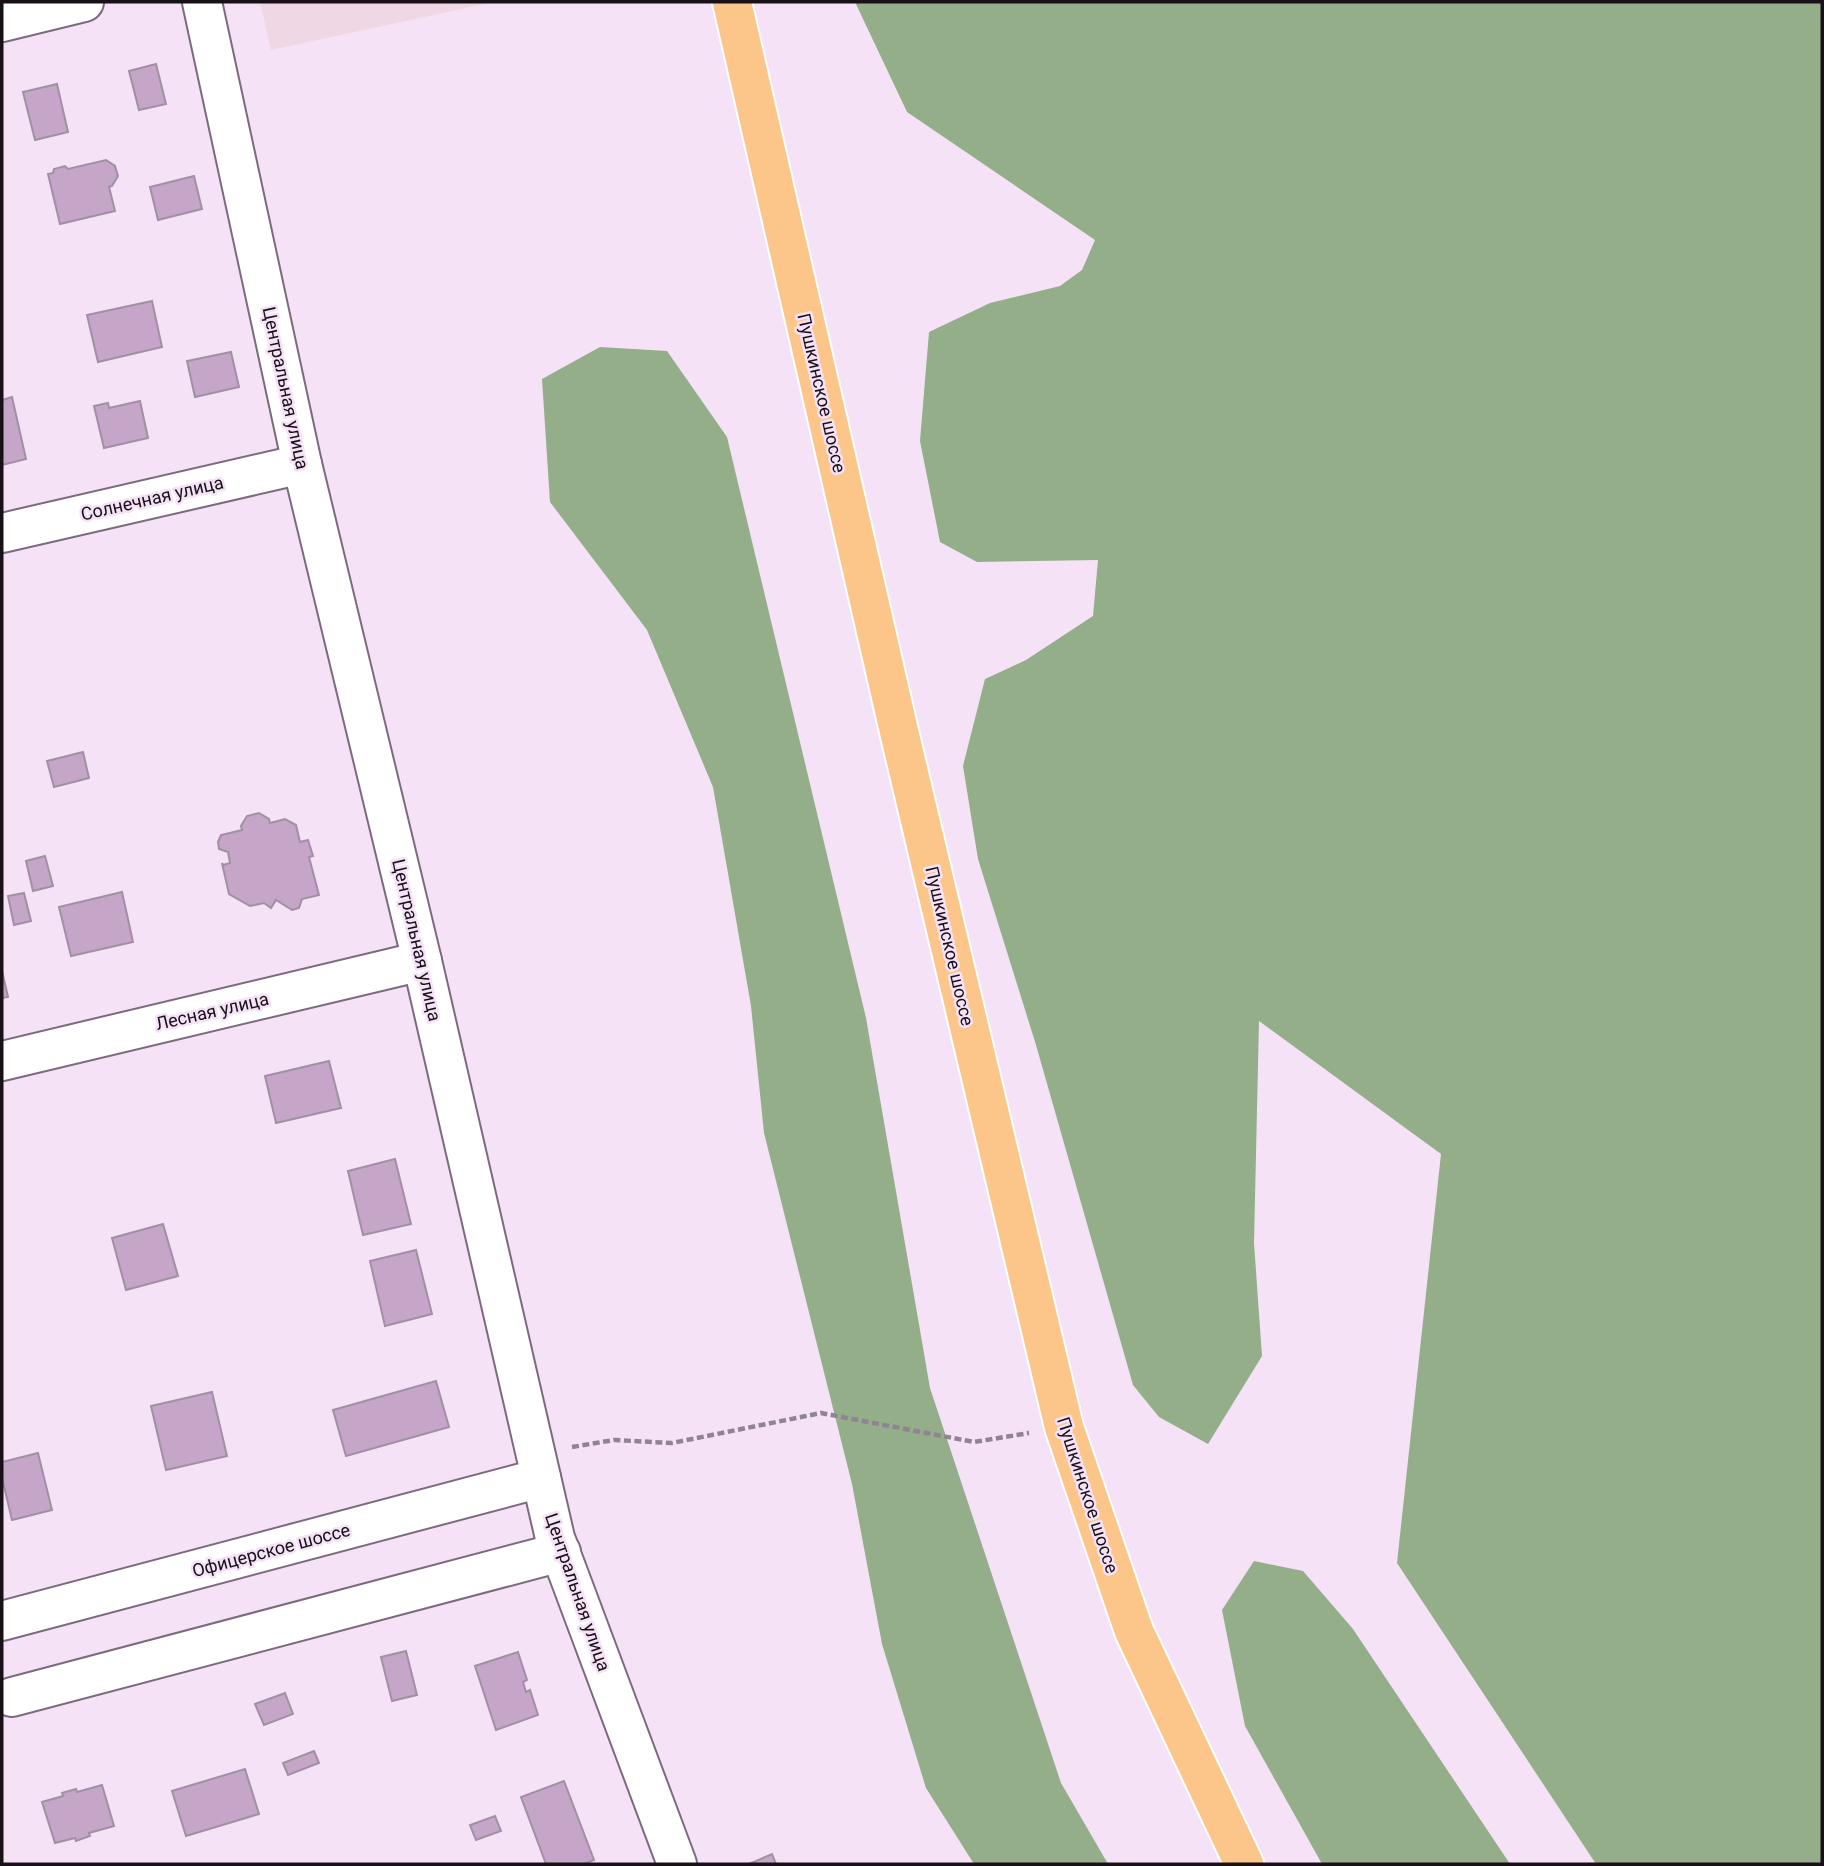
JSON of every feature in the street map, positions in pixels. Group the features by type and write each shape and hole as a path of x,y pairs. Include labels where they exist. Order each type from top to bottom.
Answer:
{"main road":[{"name":"Пушкинское шоссе","path":"732,2 898,727 1064,1427 1134,1632 1244,1864"}],"street":[{"path":"2,22 84,2"},
{"name":"Центральная улица","path":"202,2 302,464 422,961 541,1478 561,1552 677,1864"},
{"name":"Солнечная улица","path":"2,533 302,464"},
{"name":"Лесная улица","path":"2,1060 422,961"},
{"name":"Офицерское шоссе","path":"2,1621 541,1478"},
{"path":"12,1697 561,1552"}],"path":[{"path":"541,1478 557,1450 614,1440 672,1443 821,1413 974,1442 1064,1427"}],"shaded area":[{"path":"260,2 494,2 271,50"}],"green space":[{"path":"855,2 1822,2 1822,1864 1596,1864 1397,1563 1441,1154 1259,1021 1254,1243 1262,1356 1208,1444 1159,1417 1133,1385 1036,1045 978,859 963,766 985,679 1026,660 1093,616 1098,560 977,562 940,542 920,441 929,332 990,303 1060,286 1082,270 1095,240 907,112"},
{"path":"600,347 667,351 727,437 866,1018 930,1388 1061,1783 1108,1864 974,1864 926,1788 882,1644 852,1484 764,1133 751,1006 713,787 647,630 550,502 542,379"},
{"path":"1254,1561 1303,1571 1353,1629 1510,1864 1322,1864 1245,1726 1222,1610"}],"building":[{"path":"156,64 166,104 139,110 129,71"},
{"path":"57,84 68,132 35,140 23,92"},
{"path":"106,160 115,166 118,176 109,187 115,211 60,224 48,174 65,166 68,169"},
{"path":"194,176 202,209 158,220 150,187"},
{"path":"152,301 162,347 98,362 87,315"},
{"path":"231,352 239,387 195,397 187,361"},
{"path":"12,397 26,459 2,465 2,400"},
{"path":"140,401 148,438 104,448 94,406 108,403 109,408"},
{"path":"83,752 89,778 54,787 47,761"},
{"path":"259,813 269,819 270,823 285,819 296,825 300,842 308,840 313,856 309,857 319,895 302,899 299,908 292,910 276,900 271,908 264,903 250,906 229,894 222,863 230,863 228,852 219,849 218,842 221,835 242,830 241,826 247,816"},
{"path":"45,856 53,886 33,891 26,861"},
{"path":"122,892 133,942 71,956 59,907"},
{"path":"24,893 31,921 14,925 8,896"},
{"path":"2,971 8,997 2,998"},
{"path":"329,1061 341,1108 276,1123 265,1076"},
{"path":"395,1159 411,1224 363,1235 348,1171"},
{"path":"163,1224 178,1276 126,1290 112,1238"},
{"path":"416,1250 432,1314 385,1326 370,1261"},
{"path":"436,1381 449,1427 346,1456 333,1410"},
{"path":"212,1392 227,1456 166,1470 151,1406"},
{"path":"38,1453 52,1510 12,1520 2,1478 2,1462"},
{"path":"406,1651 417,1695 392,1701 381,1657"},
{"path":"518,1652 527,1680 523,1682 526,1692 530,1690 538,1715 496,1730 475,1666"},
{"path":"285,1693 293,1714 264,1725 255,1704"},
{"path":"314,1751 319,1763 288,1775 283,1763"},
{"path":"245,1769 259,1814 186,1836 172,1791"},
{"path":"564,1781 594,1860 584,1864 546,1864 521,1797"},
{"path":"102,1785 114,1826 89,1833 90,1836 76,1841 75,1838 55,1843 42,1802 76,1789 77,1792"},
{"path":"495,1816 501,1831 476,1840 470,1825"},
{"path":"772,1854 776,1864 749,1864"}]}
